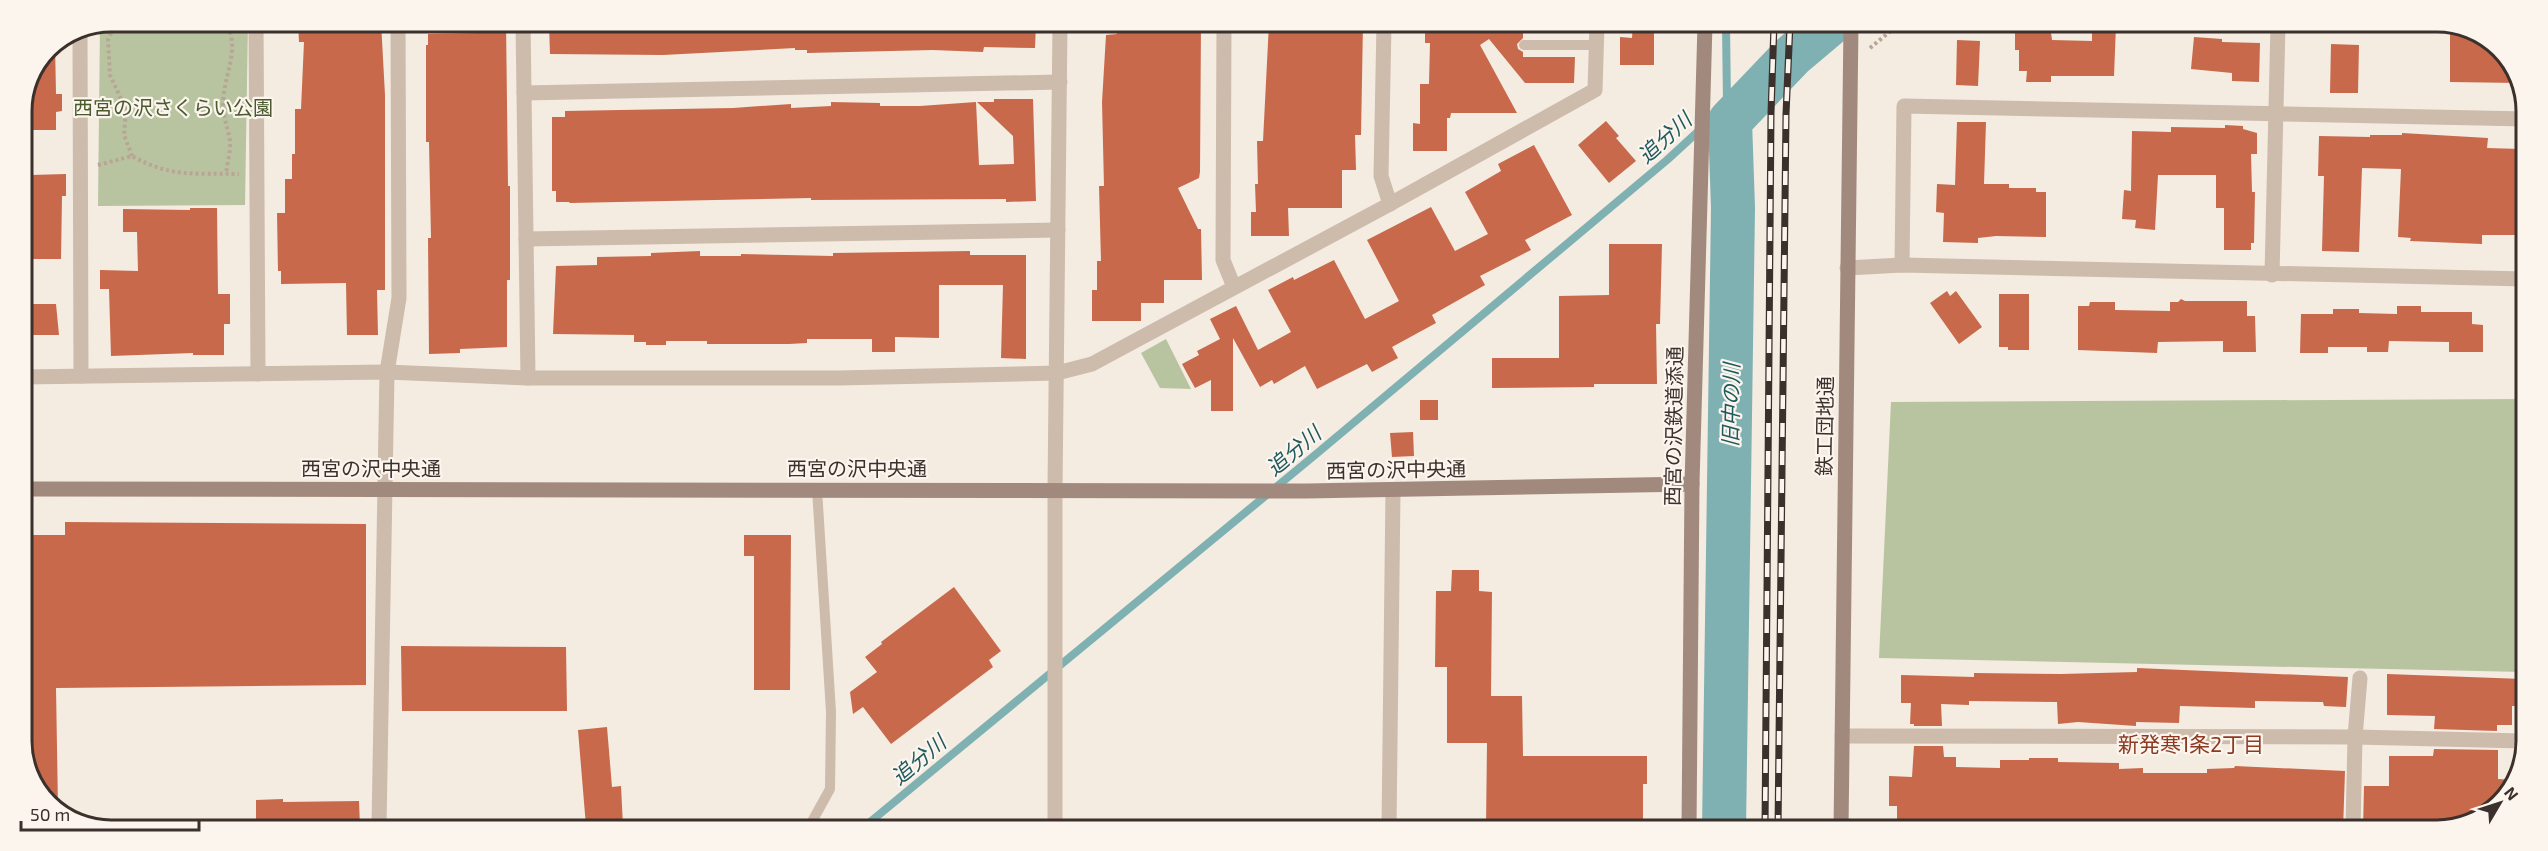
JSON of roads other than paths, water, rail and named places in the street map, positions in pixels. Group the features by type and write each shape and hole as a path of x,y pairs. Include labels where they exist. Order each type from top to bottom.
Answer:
{"street":[{"path":"256,31 258,374"},
{"path":"379,820 387,372 399,298 398,31"},
{"path":"523,31 528,378"},
{"path":"1055,820 1055,489 1060,31"},
{"path":"1224,31 1222,260 1234,288"},
{"path":"1384,31 1381,176 1390,204"},
{"path":"31,377 387,372 528,378 839,378 1057,373 1092,364 1390,204 1594,90 1597,31"},
{"name":"西宮の沢鉄道添通","path":"1689,820 1692,484 1705,31"},
{"name":"鉄工団地通","path":"1841,820 1846,268 1851,31"},
{"path":"2272,275 2278,31"},
{"path":"80,37 81,376"},
{"path":"524,93 1060,82"},
{"path":"1902,265 1904,106 2276,116 2516,119"},
{"path":"526,239 1058,230"},
{"path":"1846,268 1902,265 2516,279"},
{"name":"西宮の沢中央通","path":"32,489 1307,491 1692,484"},
{"path":"1385,820 1393,489"},
{"path":"2354,820 2355,737 2360,678"},
{"path":"1842,735 2355,737 2516,741"}],"lane":[{"path":"1524,45 1596,45"},
{"path":"813,820 830,789 831,712 817,489"}],"waterway":[{"path":"1726,31 1727,105 1730,121"},
{"name":"旧中の川","path":"1724,820 1733,208 1730,121 1792,56 1822,31"},
{"name":"追分川","path":"872,820 1315,455 1667,160 1727,105"}],"railway":[{"path":"1765,820 1771,113 1774,31"},
{"path":"1778,820 1786,114 1790,31"}],"district":[{"name":"新発寒1条2丁目","path":"2191,743"}],"park label":[{"name":"西宮の沢さくらい公園","path":"173,107"}]}
